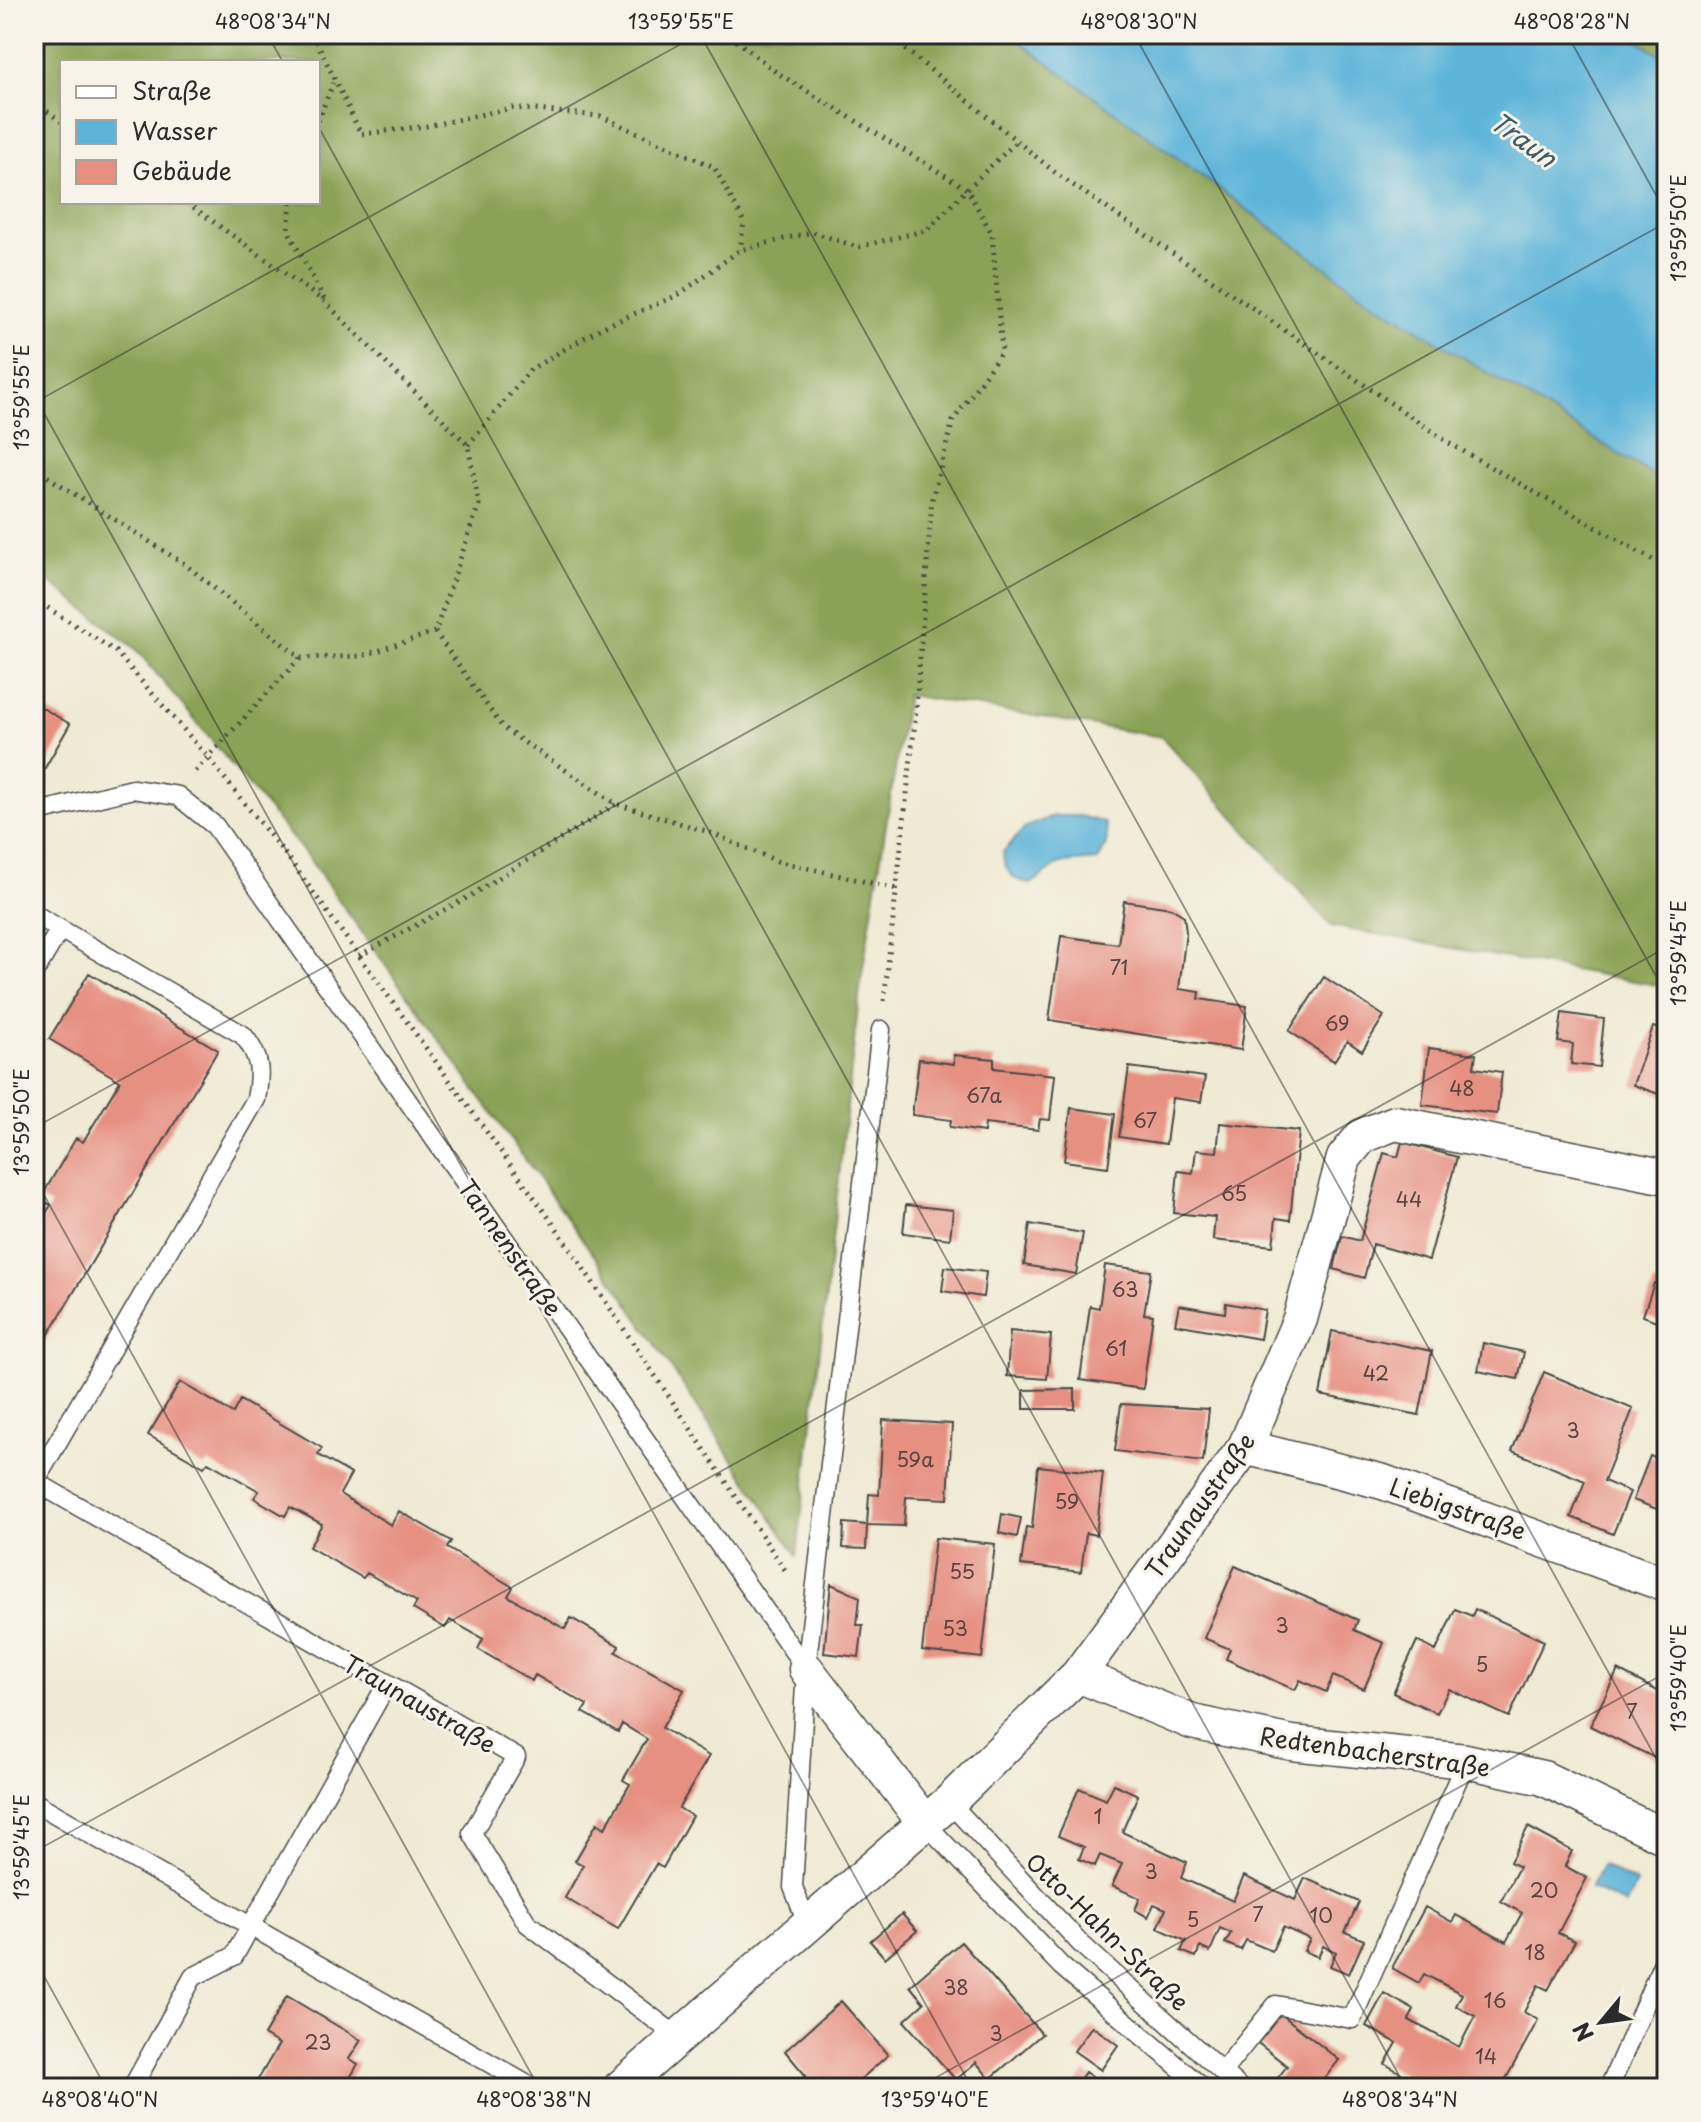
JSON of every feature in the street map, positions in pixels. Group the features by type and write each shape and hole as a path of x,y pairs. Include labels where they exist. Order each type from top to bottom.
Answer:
{"street":[{"name":"Traunaustraße","path":"620,2088 937,1813 1078,1675 1245,1447 1300,1319 1344,1158 1362,1136 1395,1123 1667,1177"},
{"name":"Liebigstraße","path":"1245,1447 1383,1482 1667,1585"},
{"name":"Tannenstraße","path":"806,1669 937,1813"},
{"name":"Redtenbacherstraße","path":"1078,1675 1192,1722 1292,1743 1466,1761 1543,1778 1667,1838"}],"lane":[{"name":"Tannenstraße","path":"34,813 133,789 178,796 215,826 806,1669"},
{"path":"34,914 243,1035 256,1051 261,1072 256,1099 34,1482"},
{"path":"34,973 60,929"},
{"path":"807,1923 793,1887 806,1669 881,1030"},
{"name":"Traunaustraße","path":"34,1482 516,1757 472,1833 527,1923 678,2037"},
{"path":"132,2088 193,1977 234,1956 387,1684"},
{"path":"1222,2072 1276,2005 1352,2019 1466,1761"},
{"path":"34,1802 533,2088"},
{"path":"937,1813 1061,1966 1203,2088"},
{"name":"Otto-Hahn-Straße","path":"937,1813 1240,2088"},
{"path":"1609,2088 1667,1953"}],"path":[{"path":"313,34 333,82 361,134 427,126 513,108 600,116 714,167 744,222 740,250"},
{"path":"728,34 776,72 967,189 992,234 1002,351 953,421 932,499 915,721 881,1030"},
{"path":"887,34 1057,174 1449,443 1667,568"},
{"path":"320,116 333,82"},
{"path":"34,102 60,121"},
{"path":"468,445 531,369 601,328 678,295 740,250 812,232 858,247 927,230 1017,141"},
{"path":"189,204 325,302 374,354 418,391 468,445 479,504 435,632"},
{"path":"291,204 288,230 325,302"},
{"path":"34,468 186,565 300,658 362,656 435,632"},
{"path":"34,599 115,651 206,755 289,859 557,1229 787,1571 790,1585"},
{"path":"435,632 503,728 616,804 706,831 777,861 897,889"},
{"path":"206,755 300,658"},
{"path":"359,956 470,896 616,804"}],"green space":[{"path":"34,34 1009,34 1366,297 1667,484 1667,987 1331,926 1162,737 907,695 861,980 797,1556 624,1297 307,856 137,650 34,570"},
{"path":"1627,34 1667,34 1667,60"}],"water":[{"name":"Traun","path":"1009,34 1627,34 1667,60 1667,484 1366,297"},
{"path":"1054,816 1080,816 1105,823 1107,838 1098,860 1060,863 1031,884 1014,878 1007,870 1003,852 1026,827"},
{"path":"1602,1865 1636,1883 1626,1905 1590,1888"}],"building":[{"path":"34,703 70,724 41,775 34,770"},
{"path":"1124,901 1171,908 1184,916 1186,932 1179,989 1200,992 1199,999 1247,1006 1241,1050 1049,1020 1061,936 1118,944"},
{"path":"89,973 218,1050 34,1359 34,1233 51,1205 40,1199 76,1138 83,1142 120,1081 49,1039"},
{"path":"1324,977 1384,1016 1362,1051 1347,1041 1334,1061 1289,1031"},
{"path":"1562,1013 1604,1019 1599,1067 1571,1064 1573,1044 1558,1042"},
{"path":"1653,1027 1667,1032 1667,1097 1633,1085"},
{"path":"1429,1048 1476,1054 1474,1068 1502,1072 1497,1114 1422,1105"},
{"path":"954,1055 994,1059 994,1068 1055,1075 1050,1120 1040,1119 1038,1130 985,1124 984,1132 950,1127 951,1120 912,1115 919,1059 954,1064"},
{"path":"1129,1067 1205,1077 1201,1102 1172,1098 1166,1144 1119,1137"},
{"path":"1071,1108 1115,1114 1108,1167 1064,1161"},
{"path":"1220,1123 1299,1131 1290,1220 1276,1218 1273,1246 1213,1240 1215,1217 1174,1213 1178,1171 1193,1173 1196,1150 1217,1152"},
{"path":"1402,1142 1457,1157 1429,1260 1373,1244 1364,1278 1334,1269 1342,1236 1360,1241 1384,1153 1398,1157"},
{"path":"906,1205 953,1210 950,1239 903,1233"},
{"path":"1030,1224 1083,1233 1076,1274 1024,1265"},
{"path":"1105,1265 1151,1271 1144,1314 1153,1315 1143,1389 1080,1380 1090,1306 1099,1308"},
{"path":"945,1267 986,1272 983,1297 942,1291"},
{"path":"1654,1283 1667,1288 1667,1325 1643,1316"},
{"path":"1226,1303 1265,1310 1260,1339 1175,1324 1179,1305 1225,1313"},
{"path":"1010,1331 1051,1335 1047,1379 1007,1376"},
{"path":"1332,1331 1432,1351 1419,1415 1320,1395"},
{"path":"1483,1343 1524,1352 1518,1379 1478,1371"},
{"path":"1544,1372 1633,1409 1604,1481 1630,1492 1613,1534 1571,1517 1585,1481 1512,1451"},
{"path":"180,1382 233,1413 240,1400 322,1448 318,1455 351,1474 340,1494 391,1525 399,1511 451,1541 447,1548 513,1587 508,1596 565,1629 571,1618 619,1646 616,1652 684,1690 662,1728 709,1756 679,1808 692,1816 663,1868 656,1864 618,1929 565,1898 583,1865 575,1861 597,1823 605,1828 630,1784 623,1780 647,1739 622,1724 618,1732 583,1712 587,1705 535,1675 532,1681 478,1649 483,1639 450,1620 445,1628 413,1609 417,1602 367,1573 363,1578 309,1547 322,1524 290,1507 285,1516 254,1498 259,1491 208,1462 204,1467 148,1435"},
{"path":"1075,1389 1075,1409 1024,1409 1024,1390"},
{"path":"1121,1404 1209,1409 1203,1462 1115,1451"},
{"path":"883,1420 952,1424 948,1499 906,1497 904,1526 867,1525 869,1494 879,1495"},
{"path":"1667,1445 1667,1513 1633,1500 1650,1456 1661,1460"},
{"path":"1038,1466 1103,1473 1096,1535 1086,1533 1081,1572 1021,1565 1026,1527 1032,1528"},
{"path":"1002,1514 1021,1518 1017,1537 999,1533"},
{"path":"844,1523 867,1525 866,1549 843,1548"},
{"path":"935,1538 995,1544 982,1658 922,1651"},
{"path":"1235,1566 1358,1620 1354,1630 1384,1643 1364,1689 1333,1676 1326,1692 1300,1680 1295,1690 1226,1659 1230,1649 1204,1638"},
{"path":"831,1584 860,1597 857,1625 863,1625 859,1657 824,1653"},
{"path":"1455,1609 1472,1616 1475,1609 1544,1641 1509,1717 1449,1689 1437,1713 1393,1693 1417,1641 1436,1651"},
{"path":"1618,1670 1667,1696 1667,1764 1590,1726"},
{"path":"1114,1784 1138,1795 1122,1832 1187,1862 1181,1878 1233,1901 1244,1876 1295,1900 1305,1878 1359,1902 1345,1932 1364,1940 1349,1974 1330,1966 1336,1952 1323,1946 1318,1957 1304,1951 1310,1939 1283,1927 1272,1951 1246,1940 1241,1950 1225,1943 1231,1933 1220,1928 1210,1952 1200,1947 1196,1957 1181,1951 1186,1941 1158,1928 1166,1909 1154,1904 1148,1917 1135,1910 1140,1898 1112,1886 1122,1864 1100,1855 1095,1866 1079,1859 1084,1847 1058,1836 1079,1788 1106,1800"},
{"path":"1528,1827 1572,1851 1565,1866 1587,1878 1558,1933 1575,1941 1548,1990 1538,1985 1524,2012 1538,2020 1501,2088 1421,2088 1422,2085 1385,2064 1397,2043 1366,2026 1384,1993 1414,2010 1409,2020 1459,2047 1475,2016 1456,2006 1462,1994 1424,1974 1419,1983 1392,1968 1425,1907 1452,1922 1456,1915 1506,1942 1522,1913 1501,1901 1519,1867 1510,1862"},
{"path":"902,1914 917,1931 885,1958 870,1941"},
{"path":"961,1942 1042,2034 990,2079 976,2062 956,2080 904,2021 924,2003 910,1986"},
{"path":"287,1996 361,2040 349,2059 358,2064 344,2088 253,2088 279,2044 264,2035"},
{"path":"841,2001 888,2055 851,2088 793,2088 806,2076 785,2051"},
{"path":"1281,2014 1339,2060 1317,2088 1270,2088 1287,2066 1258,2043"},
{"path":"1092,2026 1118,2045 1101,2070 1074,2051"},
{"path":"1085,2072 1101,2083 1104,2079 1118,2088 1074,2088"},
{"path":"233,2078 250,2088 227,2088"}]}
